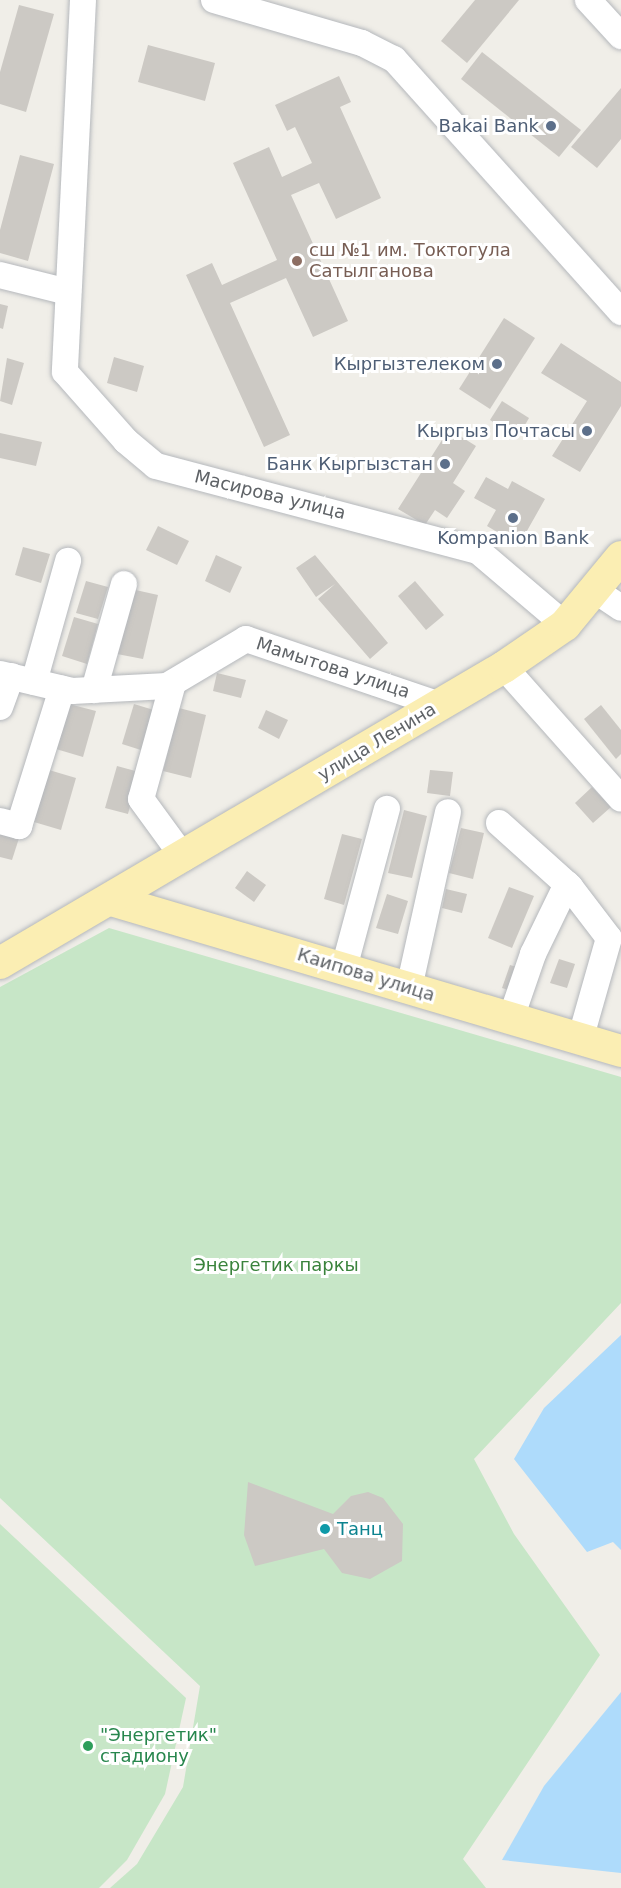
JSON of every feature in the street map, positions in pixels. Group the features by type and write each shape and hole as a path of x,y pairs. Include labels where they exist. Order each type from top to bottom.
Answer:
{"main road":[{"name":"улица Ленина","path":"0,963 184,858 504,667 565,625 609,600 621,557"},
{"name":"Каипова улица","path":"111,900 621,1051"}],"street":[{"name":"Масирова улица","path":"83,0 65,372 126,441 156,465 478,551 565,625"},
{"path":"214,0 363,43 394,59 621,312"},
{"path":"588,0 621,36"},
{"path":"0,274 68,292"},
{"path":"0,707 68,561"},
{"path":"94,690 124,585"},
{"name":"Мамытова улица","path":"15,678 62,689 94,690 173,683 246,639 440,705"},
{"path":"504,667 621,800"},
{"path":"173,683 141,799 184,858"},
{"path":"0,821 19,826 62,689"},
{"path":"344,968 387,809"},
{"path":"410,988 448,812"},
{"path":"499,823 567,884 609,938 580,1040"},
{"path":"511,1018 533,954 567,884"}],"green space":[{"name":"Энергетик паркы","path":"109,928 621,1077 621,1303 474,1459 514,1534 600,1655 463,1859 486,1888 110,1888 137,1864 183,1787 200,1686 0,1498 0,987"},
{"name":"\"Энергетик\" стадиону","path":"0,1524 186,1698 165,1794 127,1860 99,1888 0,1888"}],"water":[{"path":"621,1335 621,1550 613,1542 587,1552 514,1459 544,1408"},
{"path":"621,1692 621,1873 502,1860 544,1786"}],"building":[{"path":"475,0 519,0 467,63 441,41"},
{"path":"19,5 54,14 26,112 0,104 0,72"},
{"path":"148,45 215,63 205,101 138,82"},
{"path":"482,52 581,130 559,157 461,79"},
{"name":"сш №1 им. Токтогула Сатылганова","path":"339,76 351,102 340,107 381,198 336,219 319,183 291,195 348,321 313,337 286,278 230,303 290,435 264,447 186,275 212,263 222,285 277,260 233,163 269,147 282,177 312,163 295,127 287,131 275,105"},
{"path":"621,88 621,139 597,168 571,147"},
{"path":"20,155 54,164 28,261 0,253 0,230"},
{"path":"0,304 8,306 3,329 0,328"},
{"name":"Кыргызтелеком","path":"504,318 535,338 490,409 459,389"},
{"name":"Кыргыз Почтасы","path":"561,343 621,382 621,406 580,472 552,456 587,401 541,373"},
{"path":"114,357 144,366 137,392 107,383"},
{"path":"7,358 24,363 12,405 0,401"},
{"path":"502,401 529,418 518,437 490,420"},
{"name":"Банк Кыргызстан","path":"449,429 476,446 453,483 465,491 447,518 435,510 425,525 398,509"},
{"path":"0,433 42,442 36,466 0,458"},
{"name":"Kompanion Bank","path":"486,477 508,489 512,481 545,499 519,545 487,526 496,510 474,498"},
{"path":"158,526 189,541 177,565 146,550"},
{"path":"23,547 50,554 41,583 15,575"},
{"path":"216,555 242,567 230,593 205,581"},
{"path":"315,555 388,643 370,659 318,599 335,584 316,597 296,568"},
{"path":"86,581 108,587 98,619 76,613"},
{"path":"415,581 444,615 426,630 398,596"},
{"path":"131,589 158,595 143,659 117,654"},
{"path":"74,617 98,624 87,664 62,656"},
{"path":"217,673 246,680 241,698 213,691"},
{"path":"69,704 96,711 83,757 56,749"},
{"path":"134,704 157,711 144,751 122,744"},
{"path":"601,705 621,730 621,754 616,759 584,719"},
{"path":"179,708 206,715 191,778 163,771"},
{"path":"266,710 288,720 279,739 258,728"},
{"path":"117,766 139,772 128,814 105,808"},
{"path":"49,770 76,778 61,830 34,822"},
{"path":"430,770 453,772 450,796 427,793"},
{"path":"592,787 611,807 593,823 575,803"},
{"path":"404,810 427,816 412,878 388,873"},
{"path":"461,828 484,833 473,879 449,873"},
{"path":"0,829 20,835 12,860 0,857"},
{"path":"342,834 362,839 344,905 324,899"},
{"path":"247,871 266,885 254,902 235,888"},
{"path":"509,887 534,896 512,948 488,938"},
{"path":"446,889 467,894 462,913 442,908"},
{"path":"387,894 408,901 398,934 376,928"},
{"path":"559,959 575,964 567,988 550,983"},
{"path":"510,965 526,970 518,993 502,988"},
{"name":"Танц","path":"248,1482 333,1514 351,1496 368,1492 383,1498 403,1524 402,1561 370,1579 342,1573 324,1549 255,1566 244,1535"}],"place":[{"name":"Bakai Bank","path":"551,126"},
{"name":"сш №1 им. Токтогула Сатылганова","path":"297,261"},
{"name":"Кыргызтелеком","path":"497,364"},
{"name":"Кыргыз Почтасы","path":"587,431"},
{"name":"Банк Кыргызстан","path":"445,464"},
{"name":"Kompanion Bank","path":"513,518"},
{"name":"Танц","path":"325,1529"},
{"name":"\"Энергетик\" стадиону","path":"88,1746"}]}
